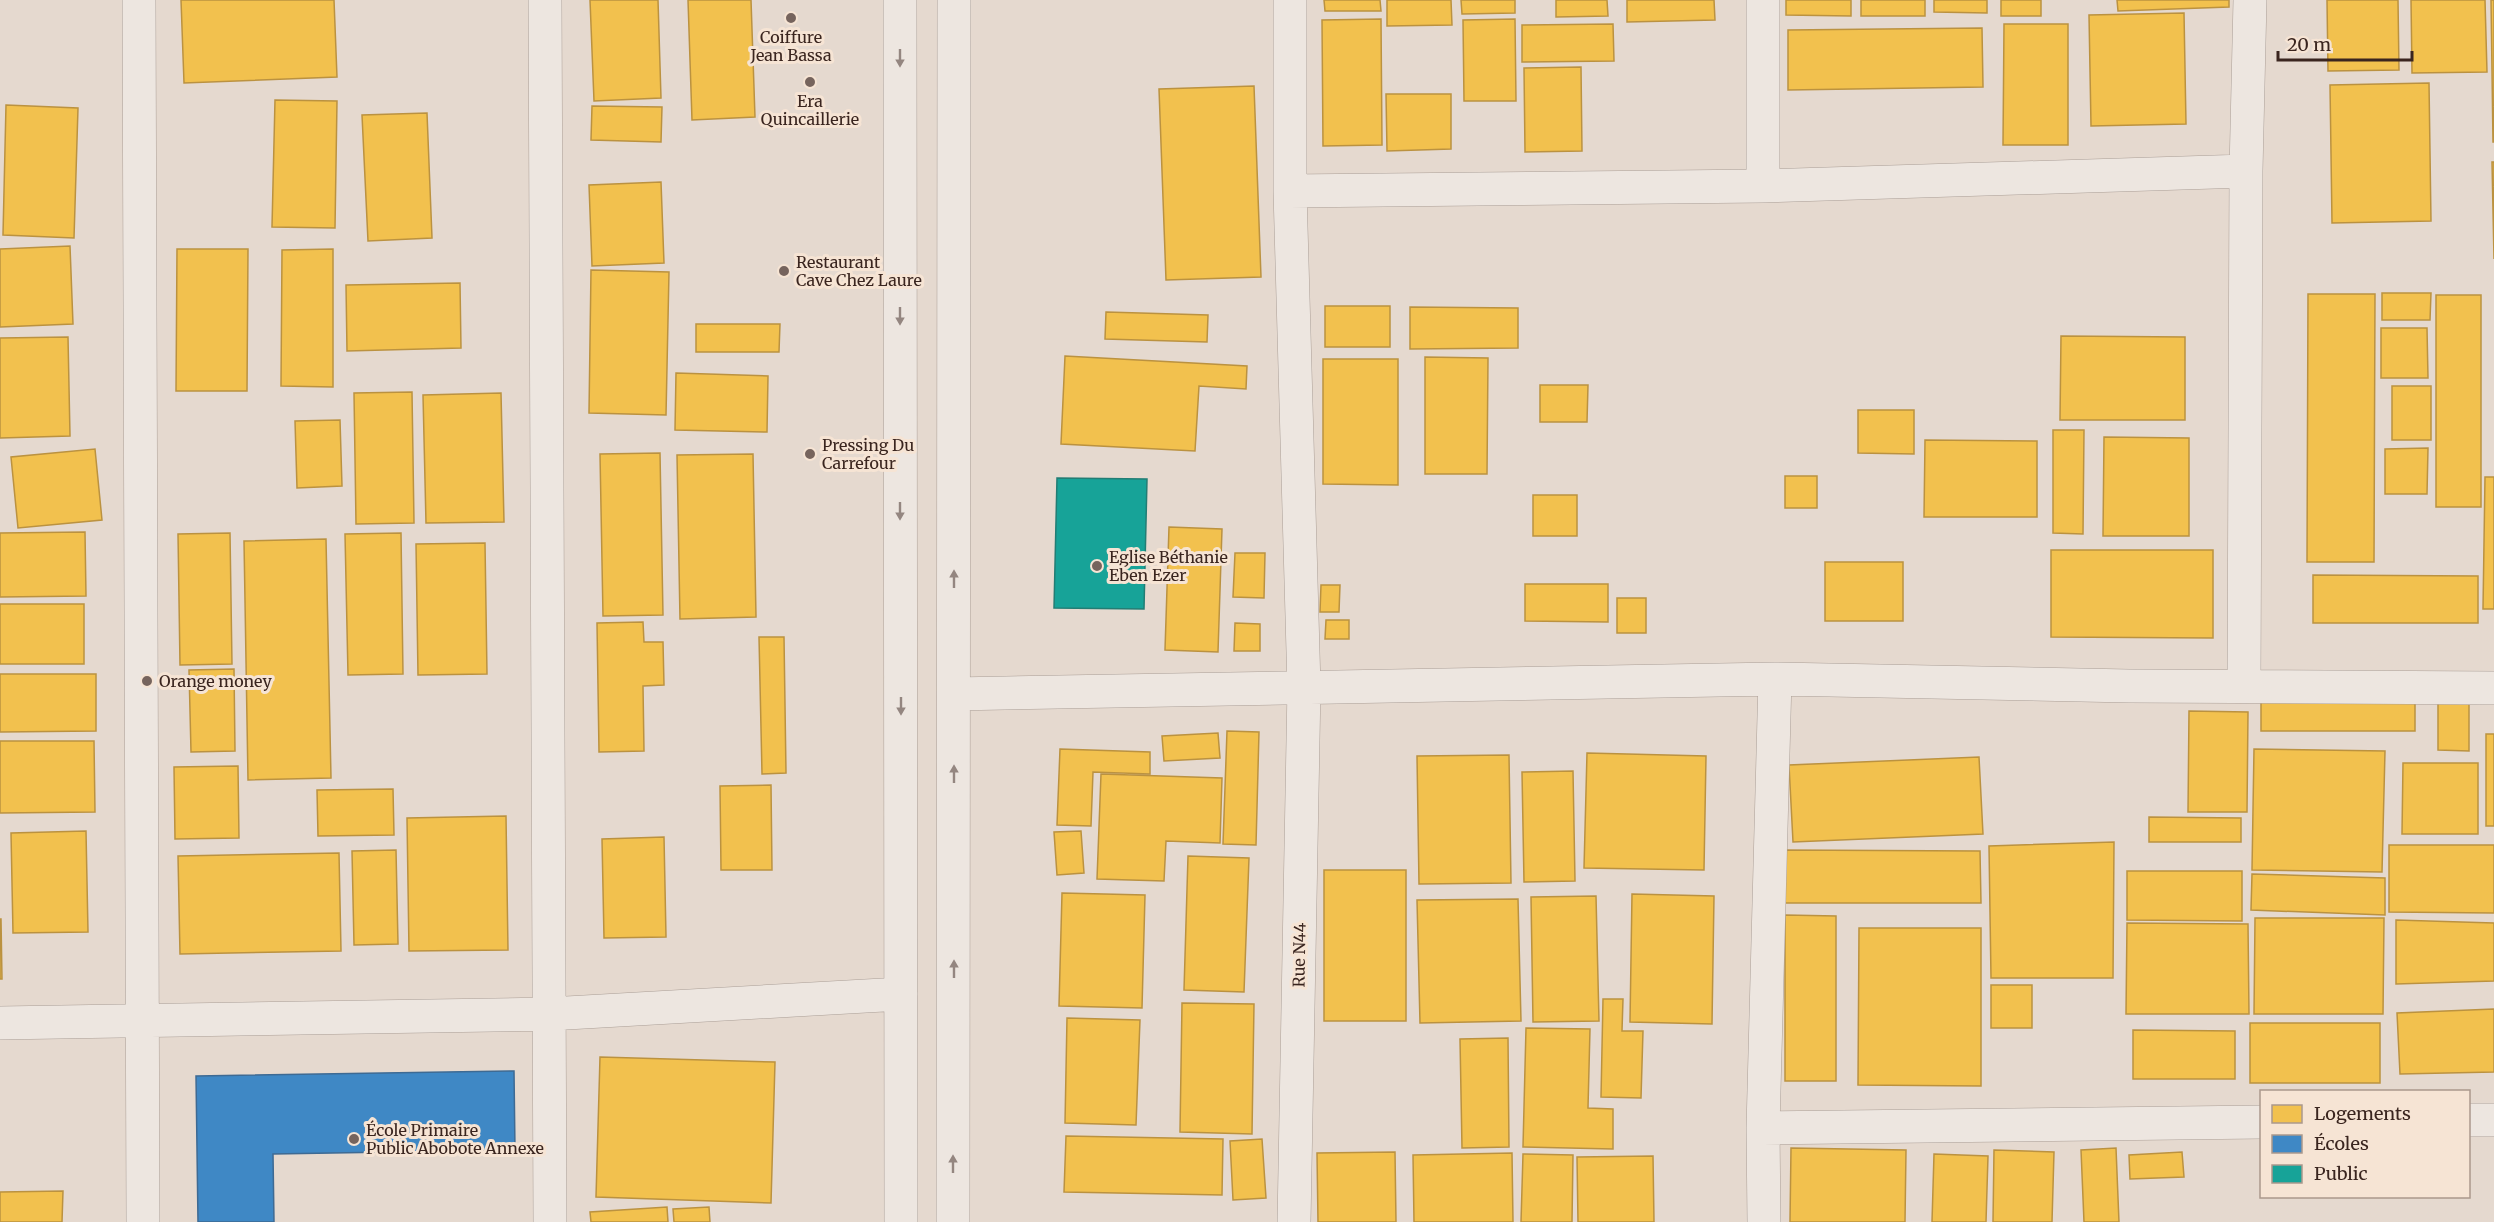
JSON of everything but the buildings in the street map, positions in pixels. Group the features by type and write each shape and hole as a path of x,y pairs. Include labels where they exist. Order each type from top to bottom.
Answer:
{"street":[{"path":"139,0 143,1222"},
{"path":"545,0 550,1222"},
{"path":"900,0 901,1222"},
{"path":"953,1222 954,0"},
{"name":"Rue N44","path":"1290,0 1290,191 1304,687 1294,1222"},
{"path":"1763,0 1763,186"},
{"path":"2244,687 2246,171 2250,0"},
{"path":"1290,191 1763,186 2246,171"},
{"path":"954,694 1775,679 2244,687 2494,688"},
{"path":"1764,1222 1763,1128 1775,679"},
{"path":"0,1023 549,1014 901,994"},
{"path":"2470,1120 2494,1120"},
{"path":"1763,1128 2260,1122"}],"place":[{"name":"Coiffure Jean Bassa","path":"791,18"},
{"name":"Era Quincaillerie","path":"810,82"},
{"name":"Restaurant Cave Chez Laure","path":"784,271"},
{"name":"Pressing Du Carrefour","path":"810,454"},
{"name":"Eglise Béthanie Eben Ezer","path":"1097,566"},
{"name":"Orange money","path":"147,681"},
{"name":"École Primaire Public Abobote Annexe","path":"354,1139"}]}
